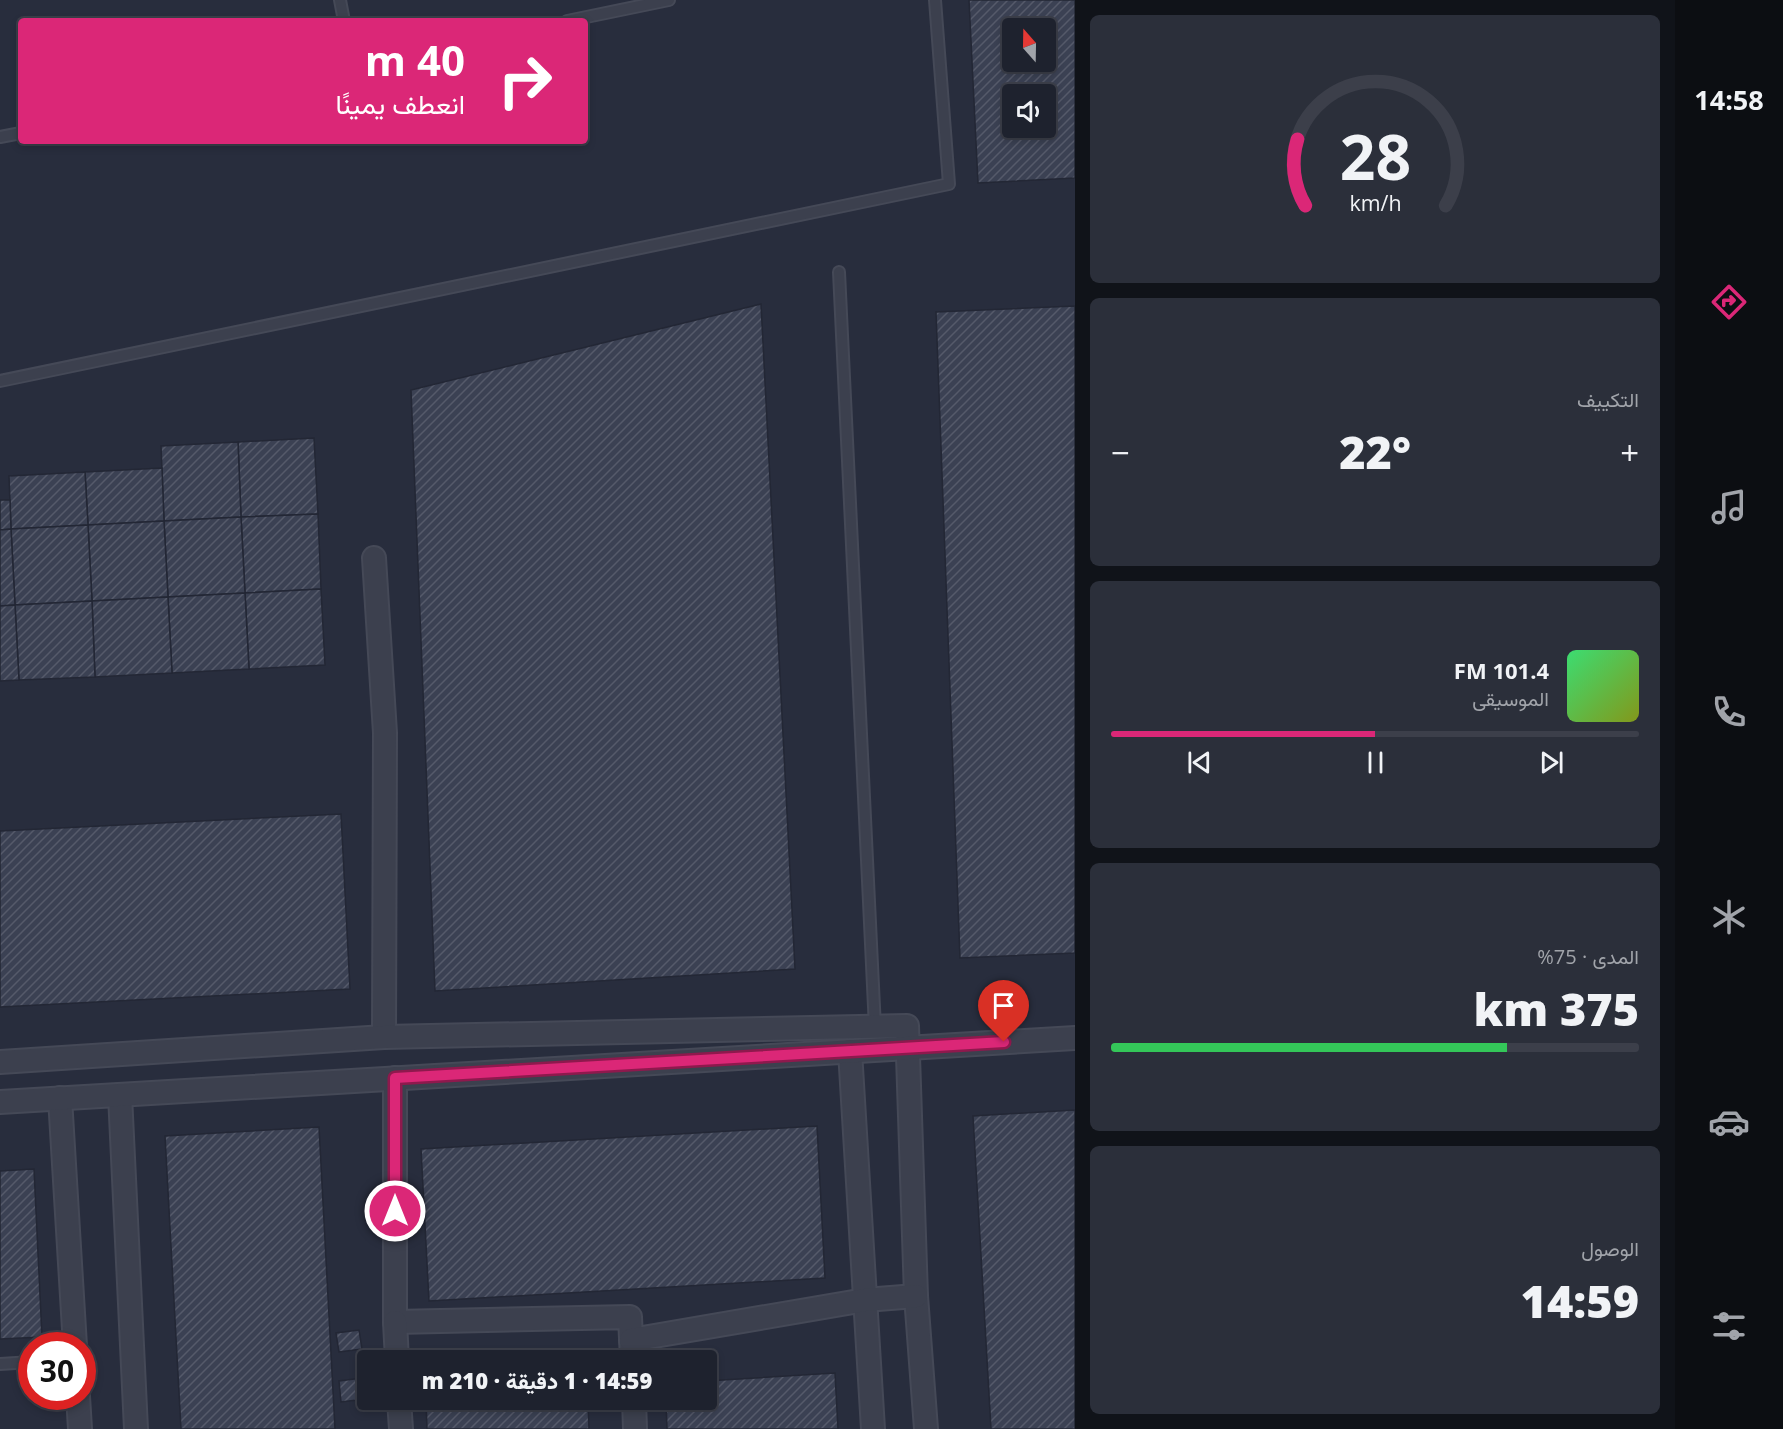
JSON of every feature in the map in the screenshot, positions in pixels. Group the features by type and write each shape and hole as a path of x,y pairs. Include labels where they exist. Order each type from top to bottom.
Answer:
{"street":[{"path":"374,558 385,733 384,1037"},
{"path":"0,1062 384,1037 908,1026 916,1296 926,1429"},
{"path":"0,1102 1075,1038"},
{"path":"850,1051 873,1429"},
{"path":"395,1078 396,1350"},
{"path":"120,1095 136,1429"},
{"path":"60,1098 74,1332"},
{"path":"395,1322 630,1317 631,1350 865,1300 916,1296"},
{"path":"79,1410 80,1429"},
{"path":"400,1410 401,1429"},
{"path":"634,1410 635,1429"}],"lane":[{"path":"340,0 343,18"},
{"path":"582,18 669,0"},
{"path":"0,381 949,184 934,0"},
{"path":"0,137 18,134"},
{"path":"840,272 875,1028"},
{"path":"0,1364 18,1363"}],"building":[{"path":"969,0 1075,0 1075,178 978,183"},
{"path":"761,304 795,969 435,991 411,390"},
{"path":"1075,306 1075,953 960,958 936,312"},
{"path":"314,438 318,514 241,517 238,442"},
{"path":"238,442 241,517 164,521 161,446"},
{"path":"162,468 164,521 88,525 85,472"},
{"path":"85,472 88,525 11,529 9,476"},
{"path":"0,500 10,500 11,529 0,530"},
{"path":"318,514 321,589 245,593 241,517"},
{"path":"241,517 245,593 168,597 164,521"},
{"path":"164,521 168,597 92,601 88,525"},
{"path":"88,525 92,601 15,605 11,529"},
{"path":"11,529 15,605 0,606 0,530"},
{"path":"321,589 325,665 249,669 245,593"},
{"path":"245,593 249,669 172,673 168,597"},
{"path":"168,597 172,673 95,677 92,601"},
{"path":"92,601 95,677 19,680 15,605"},
{"path":"15,605 19,680 0,681 0,606"},
{"path":"341,814 350,989 0,1007 0,831"},
{"path":"1075,1110 1075,1429 991,1429 973,1116"},
{"path":"817,1126 825,1278 429,1301 421,1149"},
{"path":"319,1127 335,1429 181,1429 165,1136"},
{"path":"34,1169 42,1332 18,1332 18,1338 0,1339 0,1171"},
{"path":"359,1330 362,1349 339,1352 336,1333"},
{"path":"835,1373 838,1429 667,1429 666,1410 717,1410 717,1380"},
{"path":"357,1379 357,1400 341,1402 339,1381"},
{"path":"426,1410 588,1410 589,1429 427,1429"}],"route":[{"path":"395,1211 395,1078 1004,1042"}]}
